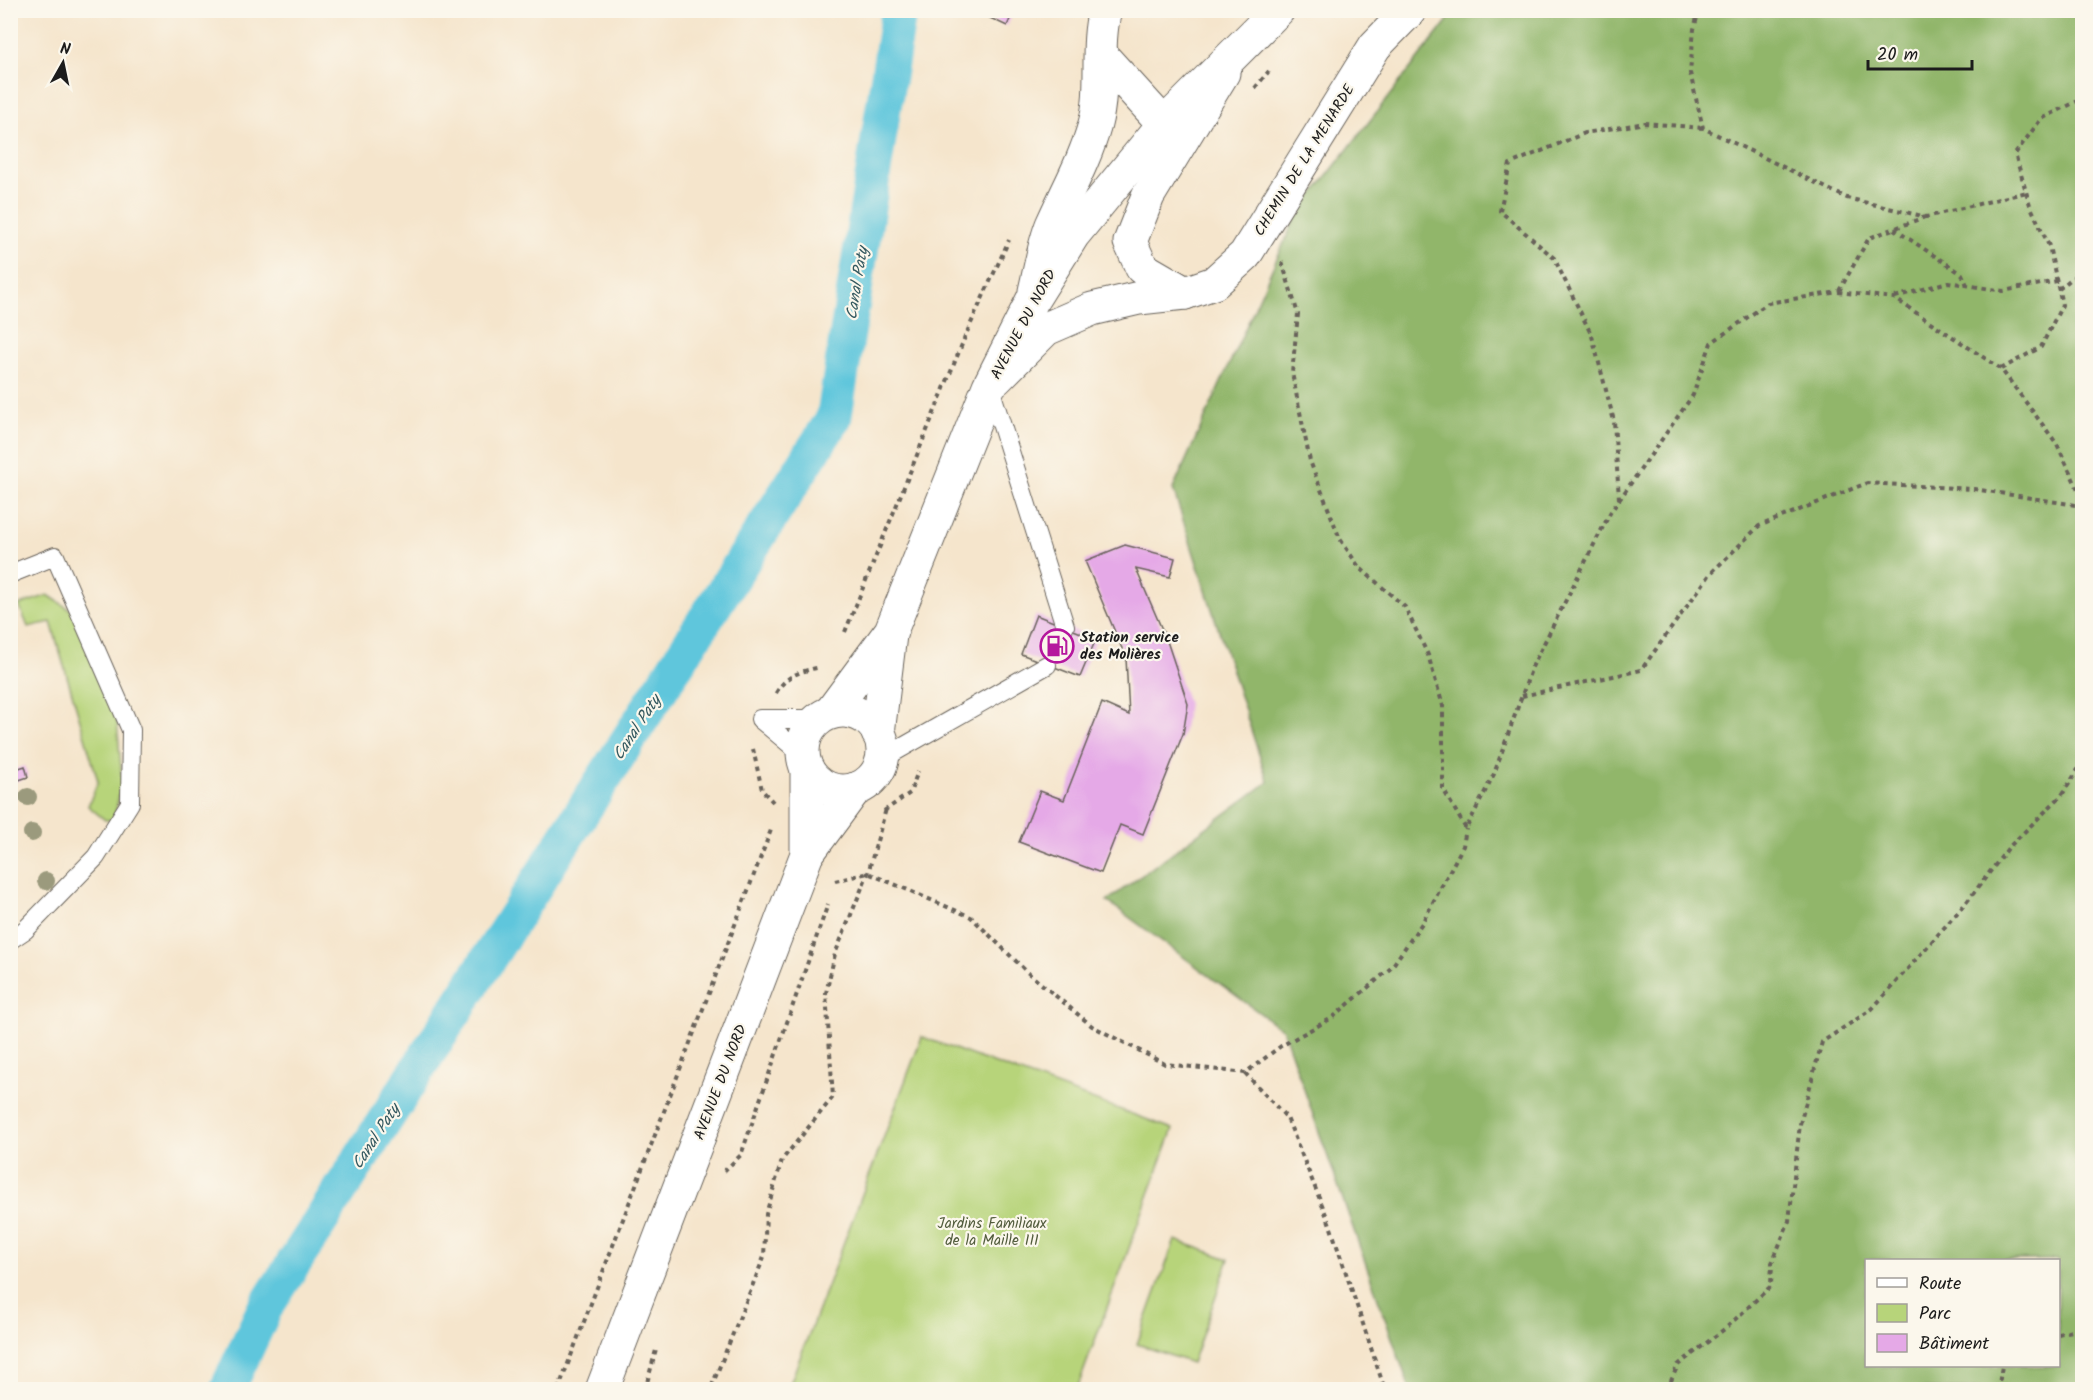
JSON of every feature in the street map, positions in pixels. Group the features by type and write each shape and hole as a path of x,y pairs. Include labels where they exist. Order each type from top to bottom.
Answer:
{"main road":[{"path":"1033,299 1052,226 1076,178 1096,122 1101,56 1099,31 1105,10"},
{"name":"AVENUE DU NORD","path":"825,716 891,631 989,386 1033,299 1073,235 1164,124 1239,46 1278,10"},
{"name":"CHEMIN DE LA MENARDE","path":"989,386 1046,328 1092,309 1139,298 1185,293 1214,283 1245,255 1375,46 1410,10"},
{"path":"1185,293 1142,267 1130,242 1148,196 1239,46"},
{"path":"1101,56 1164,124"},
{"name":"AVENUE DU NORD","path":"880,746 891,631"},
{"path":"807,854 855,789 868,782 877,772 880,746 870,722 858,714 825,716 809,729 804,742 805,762 813,778 832,790 855,789"},
{"name":"AVENUE DU NORD","path":"602,1389 807,854 805,762"}],"lane":[{"path":"989,386 1065,626"},
{"path":"10,574 55,556 131,730 130,803 96,857 25,930 10,940"},
{"path":"880,746 1047,665"},
{"path":"805,762 760,719 825,716"}],"path":[{"path":"1699,10 1694,29 1690,73 1704,128"},
{"path":"2001,369 2041,347 2062,305 2049,246 2026,192 2015,154 2041,119 2082,99"},
{"path":"1619,500 1614,421 1592,336 1554,258 1500,212 1510,164 1586,133 1645,123 1704,128 1847,198 1926,216"},
{"path":"1838,292 1869,238 1926,216 2026,192"},
{"path":"1268,217 1298,314 1292,373 1310,461 1340,539 1359,567 1405,607 1428,655 1443,706 1443,789 1466,829"},
{"path":"1893,229 1962,274 1967,285"},
{"path":"844,634 967,332 1010,239"},
{"path":"2059,289 2082,270"},
{"path":"1245,1073 1281,1046 1332,1018 1391,968 1427,913 1463,846 1466,829 1494,774 1521,696 1543,646 1610,513 1693,395 1711,343 1768,303 1838,292 1894,298 1948,282 2003,291 2057,281"},
{"path":"1894,298 2001,369 2057,444 2082,498"},
{"path":"1521,696 1641,670 1711,573 1759,526 1867,483 1974,489 2082,506"},
{"path":"774,697 783,681 801,671 822,666"},
{"path":"753,742 753,756 762,790 779,809"},
{"path":"1667,1389 1678,1365 1727,1327 1771,1286 1772,1263 1789,1221 1800,1124 1822,1042 1872,1009 1966,903 2009,846 2062,795 2082,763"},
{"path":"877,815 910,793"},
{"path":"704,1389 711,1388 764,1257 766,1214 782,1160 833,1097 826,993 835,954 868,873 887,809"},
{"path":"558,1389 772,828"},
{"path":"718,1177 741,1155 839,872"},
{"path":"835,881 868,873 971,917 1027,972 1092,1026 1165,1064 1245,1073 1287,1118 1329,1222 1385,1389"},
{"path":"2060,1334 2082,1329"},
{"path":"645,1389 656,1358 656,1348"},
{"path":"1998,1389 2002,1367"}],"green space":[{"path":"1455,11 2082,11 2082,1389 1410,1389 1283,1030 1107,901 1268,782 1173,489 1296,216"},
{"path":"48,595 74,612 117,720 122,781 114,820 105,820 88,806 98,781 51,622 28,627 19,605"},
{"name":"Jardins Familiaux de la Maille III","path":"922,1037 1173,1129 1077,1389 788,1389"},
{"path":"1175,1240 1229,1259 1192,1363 1137,1344"}],"building":[{"path":"973,10 1014,10 1007,26"},
{"path":"1125,545 1175,558 1170,577 1136,569 1167,641 1188,704 1183,734 1143,834 1120,825 1101,873 1019,842 1040,791 1064,800 1102,703 1129,715 1126,658 1085,561"},
{"path":"1036,615 1096,639 1080,677 1021,654"},
{"path":"25,766 28,777 10,783 10,771"}],"waterway":[{"name":"Canal Paty","path":"227,1390 265,1308 834,418 899,10"}],"place":[{"name":"Station service des Molières","path":"1057,646"}]}
